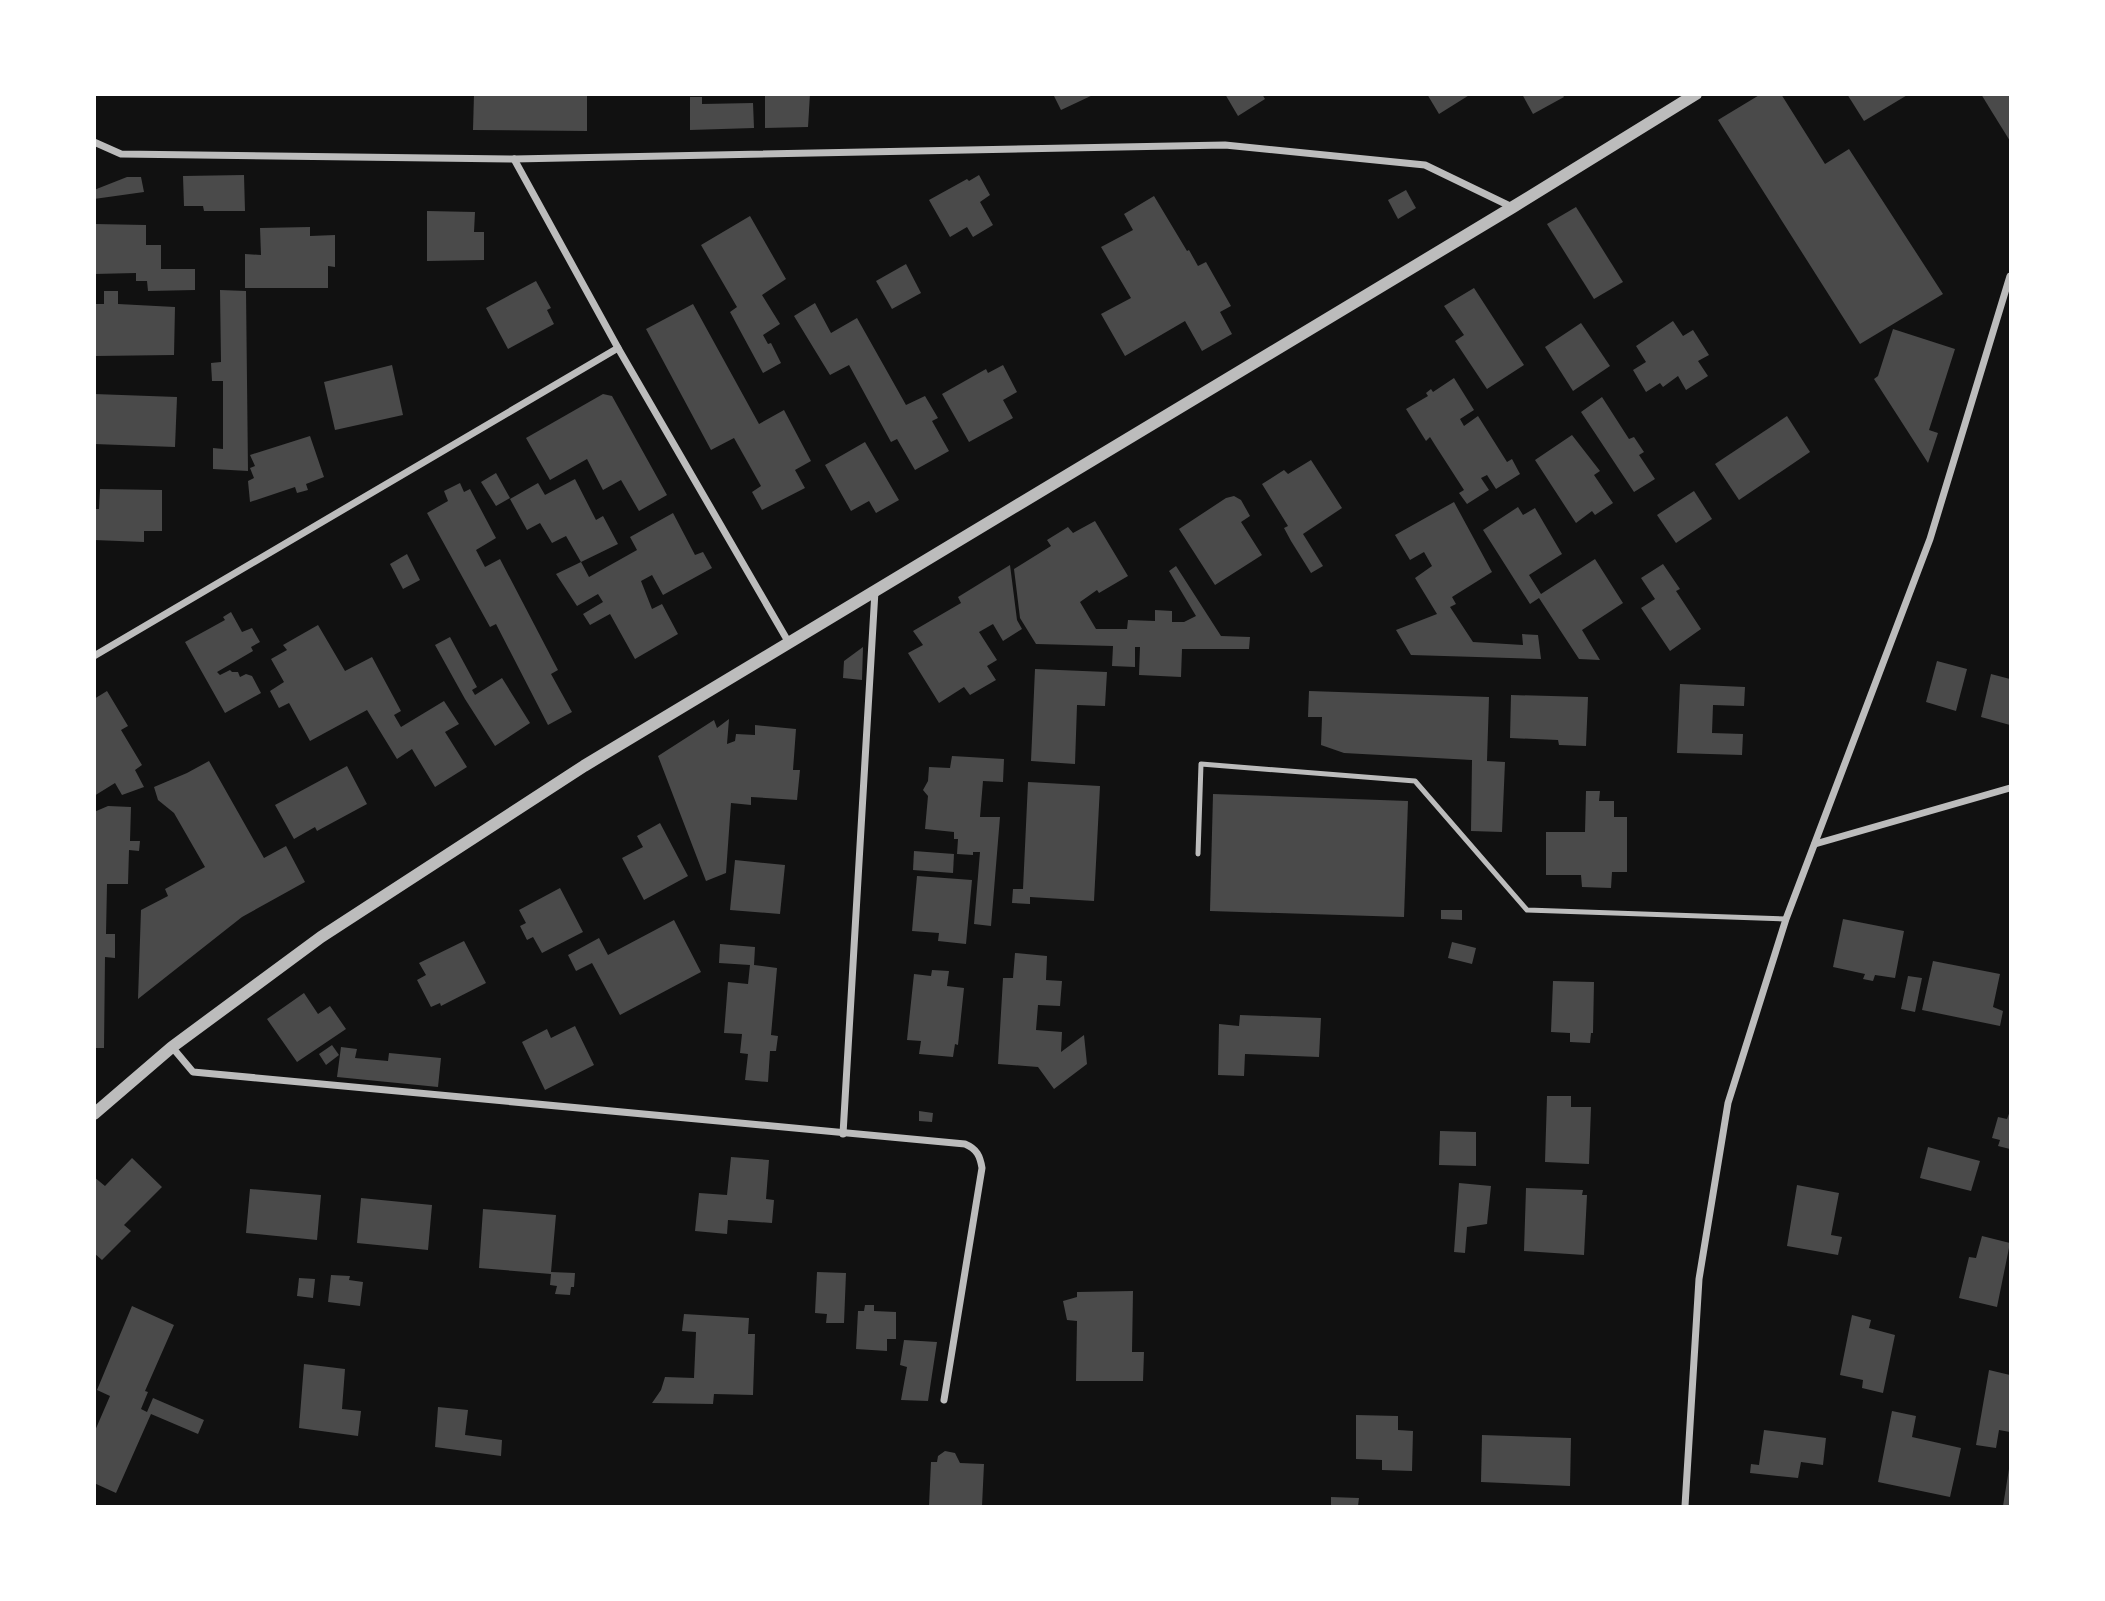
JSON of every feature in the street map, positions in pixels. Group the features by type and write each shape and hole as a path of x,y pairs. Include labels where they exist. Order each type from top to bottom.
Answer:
{"street":[{"path":"94,1114 172,1046 321,937 584,766 1696,94"},
{"path":"94,142 121,154 514,159 1225,145 1425,165 1513,207"},
{"path":"514,159 618,348 789,643"},
{"path":"1685,1507 1699,1279 1728,1103 1786,919 1930,539 2011,276"},
{"path":"94,656 618,348"},
{"path":"843,1134 875,591"},
{"path":"1815,844 2011,788"},
{"path":"172,1046 193,1072 965,1144 974,1148 980,1157 982,1168 944,1400"}],"lane":[{"path":"1198,853 1201,764 1415,781 1527,910 1786,919"}],"building":[{"path":"474,94 587,94 587,131 473,130"},
{"path":"765,94 810,94 808,127 765,128"},
{"path":"1053,94 1095,94 1061,110"},
{"path":"1225,94 1262,94 1265,99 1238,116"},
{"path":"1427,94 1471,94 1439,114"},
{"path":"1522,94 1562,94 1564,97 1533,114"},
{"path":"1761,94 1781,94 1825,164 1849,149 1943,294 1860,344 1718,120"},
{"path":"1847,94 1909,94 1864,121"},
{"path":"1981,94 2010,94 2010,141 1992,112"},
{"path":"690,97 702,97 702,104 753,103 754,128 690,130"},
{"path":"244,175 245,211 204,211 203,206 184,206 183,176"},
{"path":"979,175 990,195 980,202 993,225 973,237 967,227 950,237 929,200"},
{"path":"127,177 141,177 144,192 94,199 94,190"},
{"path":"1406,190 1416,208 1398,219 1388,200"},
{"path":"1154,196 1198,266 1206,262 1231,306 1220,312 1232,334 1202,351 1185,321 1125,356 1101,314 1131,298 1101,247 1133,230 1124,214"},
{"path":"1576,207 1623,282 1594,299 1547,224"},
{"path":"427,211 475,212 474,232 484,232 484,260 427,261"},
{"path":"750,216 786,279 762,295 780,324 763,335 768,344 771,343 781,363 763,373 730,312 737,307 701,245"},
{"path":"94,224 146,225 146,245 161,245 161,269 195,269 195,290 148,291 147,281 136,281 136,273 94,274"},
{"path":"310,227 310,236 335,235 335,267 328,266 328,288 245,288 245,254 261,255 260,228"},
{"path":"906,264 921,293 892,309 876,281"},
{"path":"536,281 551,308 547,310 554,324 508,349 486,308"},
{"path":"1474,288 1524,365 1487,389 1455,341 1464,335 1444,306"},
{"path":"220,290 246,291 248,471 213,469 213,448 223,449 223,381 212,381 211,363 221,362"},
{"path":"104,291 118,291 118,304 175,307 174,355 95,356 95,304 104,304"},
{"path":"815,303 831,333 857,318 906,405 925,396 938,418 932,421 949,451 915,470 897,439 891,442 849,365 830,375 794,316"},
{"path":"693,304 759,424 784,410 811,461 795,470 805,488 762,510 752,492 761,486 734,438 711,450 646,329"},
{"path":"1673,321 1683,336 1693,330 1709,355 1698,361 1708,376 1686,390 1678,376 1663,387 1660,383 1646,392 1633,370 1646,362 1636,346"},
{"path":"1581,323 1610,366 1573,391 1545,347"},
{"path":"1893,329 1955,349 1929,430 1938,433 1928,463 1874,379 1878,376"},
{"path":"392,365 403,415 335,430 324,382"},
{"path":"1003,365 1017,392 1003,400 1013,418 969,442 942,394 986,369 988,373"},
{"path":"1454,378 1474,410 1460,419 1464,426 1478,416 1507,462 1512,459 1520,474 1496,489 1487,475 1481,478 1489,490 1467,504 1459,493 1464,490 1430,437 1426,441 1406,409 1428,396 1426,393 1431,389 1433,392"},
{"path":"94,394 177,397 175,447 94,444"},
{"path":"603,394 612,396 667,495 639,511 621,480 603,490 587,459 550,480 526,438"},
{"path":"1602,397 1629,439 1634,437 1644,452 1639,455 1655,479 1634,492 1581,412"},
{"path":"1787,416 1810,452 1739,500 1715,464"},
{"path":"1572,435 1600,471 1594,475 1613,503 1595,515 1592,511 1576,523 1535,460"},
{"path":"310,436 324,477 306,484 308,490 297,493 295,487 250,502 248,481 254,478 250,468 255,466 250,455"},
{"path":"865,442 899,500 876,513 869,501 851,511 825,465"},
{"path":"1311,460 1342,508 1303,534 1323,566 1311,573 1284,528 1288,526 1262,484 1284,470 1288,474"},
{"path":"496,473 510,498 496,506 481,482"},
{"path":"575,479 596,520 603,516 618,544 581,562 566,536 552,543 540,523 527,530 510,499 538,483 545,495"},
{"path":"460,483 464,492 470,489 496,538 476,550 485,567 500,559 558,670 551,674 572,712 548,725 496,624 490,627 427,513 448,501 444,491"},
{"path":"100,489 162,490 162,531 144,531 144,542 94,540 94,509 99,509"},
{"path":"1694,491 1712,519 1676,543 1657,515"},
{"path":"1234,496 1241,500 1250,516 1241,522 1262,555 1215,585 1179,529 1226,498"},
{"path":"1454,502 1492,572 1452,597 1456,604 1450,607 1473,642 1523,645 1522,634 1538,635 1541,659 1411,655 1396,630 1437,614 1415,578 1432,566 1424,552 1410,560 1395,535"},
{"path":"1518,507 1523,515 1535,508 1562,554 1529,575 1541,594 1595,559 1623,603 1582,630 1600,660 1579,659 1539,598 1530,604 1483,530"},
{"path":"673,513 695,555 703,552 712,568 663,595 652,575 641,581 652,609 662,604 678,634 635,659 610,614 590,625 583,614 603,602 598,594 577,606 556,574 581,562 589,577 637,550 630,537"},
{"path":"1095,521 1128,576 1099,593 1097,590 1080,602 1096,629 1127,629 1128,620 1155,621 1155,610 1172,611 1172,622 1184,622 1196,616 1169,571 1176,566 1221,636 1250,637 1249,649 1182,649 1181,677 1139,675 1140,647 1135,647 1135,667 1112,666 1113,646 1036,644 1020,618 1014,569 1051,546 1047,540 1068,527 1073,533"},
{"path":"407,554 420,580 403,589 390,564"},
{"path":"1663,564 1680,589 1676,591 1701,629 1670,651 1641,608 1655,599 1641,578"},
{"path":"1010,565 1017,620 1022,629 1003,641 993,624 979,632 997,660 987,666 996,680 970,695 964,687 939,703 908,653 923,645 913,631 961,603 958,597"},
{"path":"231,612 242,632 252,628 260,642 251,647 253,651 217,672 220,675 230,670 238,672 240,677 246,674 252,676 261,693 225,713 185,642 225,620 223,617"},
{"path":"318,625 345,671 372,657 401,711 394,715 401,727 444,701 459,724 445,732 467,767 435,787 412,749 397,759 367,710 310,741 289,703 279,708 270,691 284,682 271,659 287,650 283,645"},
{"path":"450,637 477,687 472,690 475,695 502,678 530,723 495,746 435,645"},
{"path":"863,647 862,680 843,678 844,661"},
{"path":"1937,661 1967,669 1956,711 1926,702"},
{"path":"1035,669 1107,672 1105,706 1077,705 1075,764 1031,761"},
{"path":"1991,674 2010,679 2010,725 1981,717"},
{"path":"1680,684 1745,687 1744,706 1713,705 1712,733 1743,734 1742,755 1677,753"},
{"path":"107,691 128,726 121,730 142,765 135,770 144,787 122,795 115,783 94,796 94,699"},
{"path":"1309,691 1489,697 1487,761 1505,762 1502,832 1471,831 1472,760 1344,753 1321,745 1322,717 1308,717"},
{"path":"1511,695 1588,697 1586,746 1559,745 1558,740 1510,738"},
{"path":"729,719 727,744 735,741 736,734 755,735 755,725 796,729 793,770 800,770 797,800 751,797 751,805 731,803 726,873 706,881 658,756 714,720 717,728"},
{"path":"952,756 1004,759 1003,782 983,781 980,817 1000,817 991,926 974,924 980,852 973,852 973,855 957,854 958,839 954,839 954,832 925,829 928,796 923,790 928,781 929,767 950,768"},
{"path":"209,761 264,858 286,846 305,882 242,917 138,999 141,910 168,896 165,889 205,867 174,813 158,800 154,787"},
{"path":"347,766 367,804 317,831 315,827 294,839 275,805"},
{"path":"1028,782 1100,786 1094,901 1030,897 1030,904 1012,903 1013,889 1023,889"},
{"path":"1586,791 1600,791 1599,801 1614,801 1614,817 1627,817 1627,872 1612,872 1611,888 1582,887 1581,875 1546,875 1546,832 1585,832"},
{"path":"1213,794 1408,801 1404,917 1210,911"},
{"path":"108,806 131,807 130,841 140,841 139,851 129,850 128,884 107,884 106,934 115,934 115,958 105,957 104,1048 94,1048 94,812"},
{"path":"660,823 688,876 644,900 622,858 643,847 637,836"},
{"path":"914,851 954,854 953,873 913,870"},
{"path":"735,860 785,865 780,914 730,910"},
{"path":"917,876 972,880 966,944 938,941 939,933 912,931"},
{"path":"560,888 583,932 542,953 533,937 527,940 520,926 526,923 519,910"},
{"path":"1441,910 1462,910 1462,920 1441,919"},
{"path":"1843,919 1904,931 1895,978 1875,975 1873,981 1863,979 1865,974 1833,967"},
{"path":"674,920 701,972 620,1015 592,963 576,971 568,955 599,938 608,955"},
{"path":"464,941 486,983 441,1006 440,1003 431,1007 417,980 426,975 419,963"},
{"path":"1452,942 1476,948 1472,964 1448,958"},
{"path":"720,944 755,947 754,965 777,968 771,1035 778,1036 776,1051 770,1051 768,1082 745,1080 748,1054 740,1053 742,1034 724,1033 728,982 748,984 750,965 719,963"},
{"path":"1015,953 1047,956 1046,980 1062,981 1060,1006 1038,1005 1036,1030 1062,1032 1061,1052 1084,1035 1087,1064 1054,1089 1038,1067 998,1064 1003,978 1013,978"},
{"path":"1933,961 2000,974 1993,1007 2003,1011 2000,1026 1922,1010"},
{"path":"932,970 949,971 947,986 964,988 958,1045 955,1044 953,1057 919,1054 921,1041 907,1040 914,974 931,976"},
{"path":"1908,976 1922,978 1915,1012 1901,1009"},
{"path":"1553,981 1594,982 1593,1033 1590,1043 1570,1042 1570,1033 1551,1032"},
{"path":"304,993 318,1014 330,1006 346,1029 297,1062 267,1019"},
{"path":"1240,1015 1321,1018 1319,1057 1245,1054 1244,1076 1218,1075 1219,1024 1239,1026"},
{"path":"575,1026 594,1065 545,1090 522,1042 547,1029 551,1038"},
{"path":"332,1045 339,1055 326,1065 319,1054"},
{"path":"341,1047 357,1049 355,1058 388,1061 389,1053 441,1058 438,1087 337,1077"},
{"path":"1547,1096 1571,1096 1571,1107 1591,1107 1589,1164 1545,1162"},
{"path":"919,1111 933,1113 932,1122 919,1121"},
{"path":"2010,1111 2010,1149 1998,1146 2000,1140 1992,1138 1998,1117 2007,1119"},
{"path":"1440,1131 1476,1132 1476,1166 1439,1165"},
{"path":"1928,1147 1980,1161 1971,1191 1920,1178"},
{"path":"731,1157 769,1160 766,1199 774,1200 772,1223 728,1220 727,1234 695,1231 699,1193 727,1195"},
{"path":"132,1158 162,1187 124,1225 131,1231 102,1260 94,1253 94,1177 105,1186"},
{"path":"1459,1183 1491,1186 1487,1224 1467,1227 1465,1253 1454,1252"},
{"path":"1797,1185 1839,1193 1831,1235 1842,1237 1838,1255 1787,1246"},
{"path":"1526,1188 1583,1190 1582,1195 1587,1195 1584,1255 1524,1251"},
{"path":"250,1189 321,1195 317,1240 246,1233"},
{"path":"361,1198 432,1205 428,1250 357,1243"},
{"path":"483,1209 556,1215 551,1272 575,1273 574,1287 571,1287 570,1295 555,1294 557,1286 550,1285 551,1274 479,1268"},
{"path":"1982,1236 2010,1243 1997,1307 1959,1298 1969,1257 1976,1258"},
{"path":"817,1272 846,1273 844,1323 826,1323 827,1314 815,1313"},
{"path":"331,1275 350,1276 349,1280 363,1282 360,1306 328,1302"},
{"path":"299,1278 315,1279 313,1298 297,1296"},
{"path":"1133,1291 1132,1352 1144,1352 1143,1381 1076,1381 1077,1321 1067,1320 1063,1301 1077,1297 1077,1292"},
{"path":"865,1305 874,1305 874,1311 896,1312 896,1339 887,1339 887,1351 856,1349 858,1311 864,1311"},
{"path":"132,1306 174,1325 145,1391 148,1392 141,1409 147,1412 153,1398 204,1420 198,1434 151,1414 116,1493 94,1483 94,1433 110,1396 97,1390"},
{"path":"684,1314 749,1318 748,1334 755,1334 753,1395 714,1394 713,1404 652,1403 661,1390 665,1377 694,1378 696,1332 682,1331"},
{"path":"1852,1315 1871,1320 1869,1328 1895,1335 1883,1393 1862,1388 1863,1380 1840,1375"},
{"path":"904,1340 937,1342 928,1401 901,1400 907,1367 900,1365"},
{"path":"304,1364 345,1369 342,1409 361,1411 358,1436 299,1428"},
{"path":"1989,1370 2010,1375 2010,1432 1999,1430 1996,1448 1976,1445"},
{"path":"438,1407 468,1410 465,1435 502,1440 501,1456 435,1447"},
{"path":"1892,1411 1916,1416 1912,1437 1961,1448 1950,1497 1878,1482"},
{"path":"1356,1415 1398,1416 1398,1430 1413,1431 1412,1471 1382,1470 1382,1460 1356,1459"},
{"path":"1764,1430 1826,1438 1823,1465 1801,1462 1798,1478 1750,1473 1751,1464 1759,1465"},
{"path":"1482,1435 1571,1438 1570,1486 1481,1482"},
{"path":"945,1451 955,1453 960,1463 984,1464 982,1506 929,1506 931,1462 937,1462 938,1456"},
{"path":"2009,1469 2010,1506 2003,1506"},
{"path":"1331,1497 1359,1498 1358,1506 1331,1506"}]}
